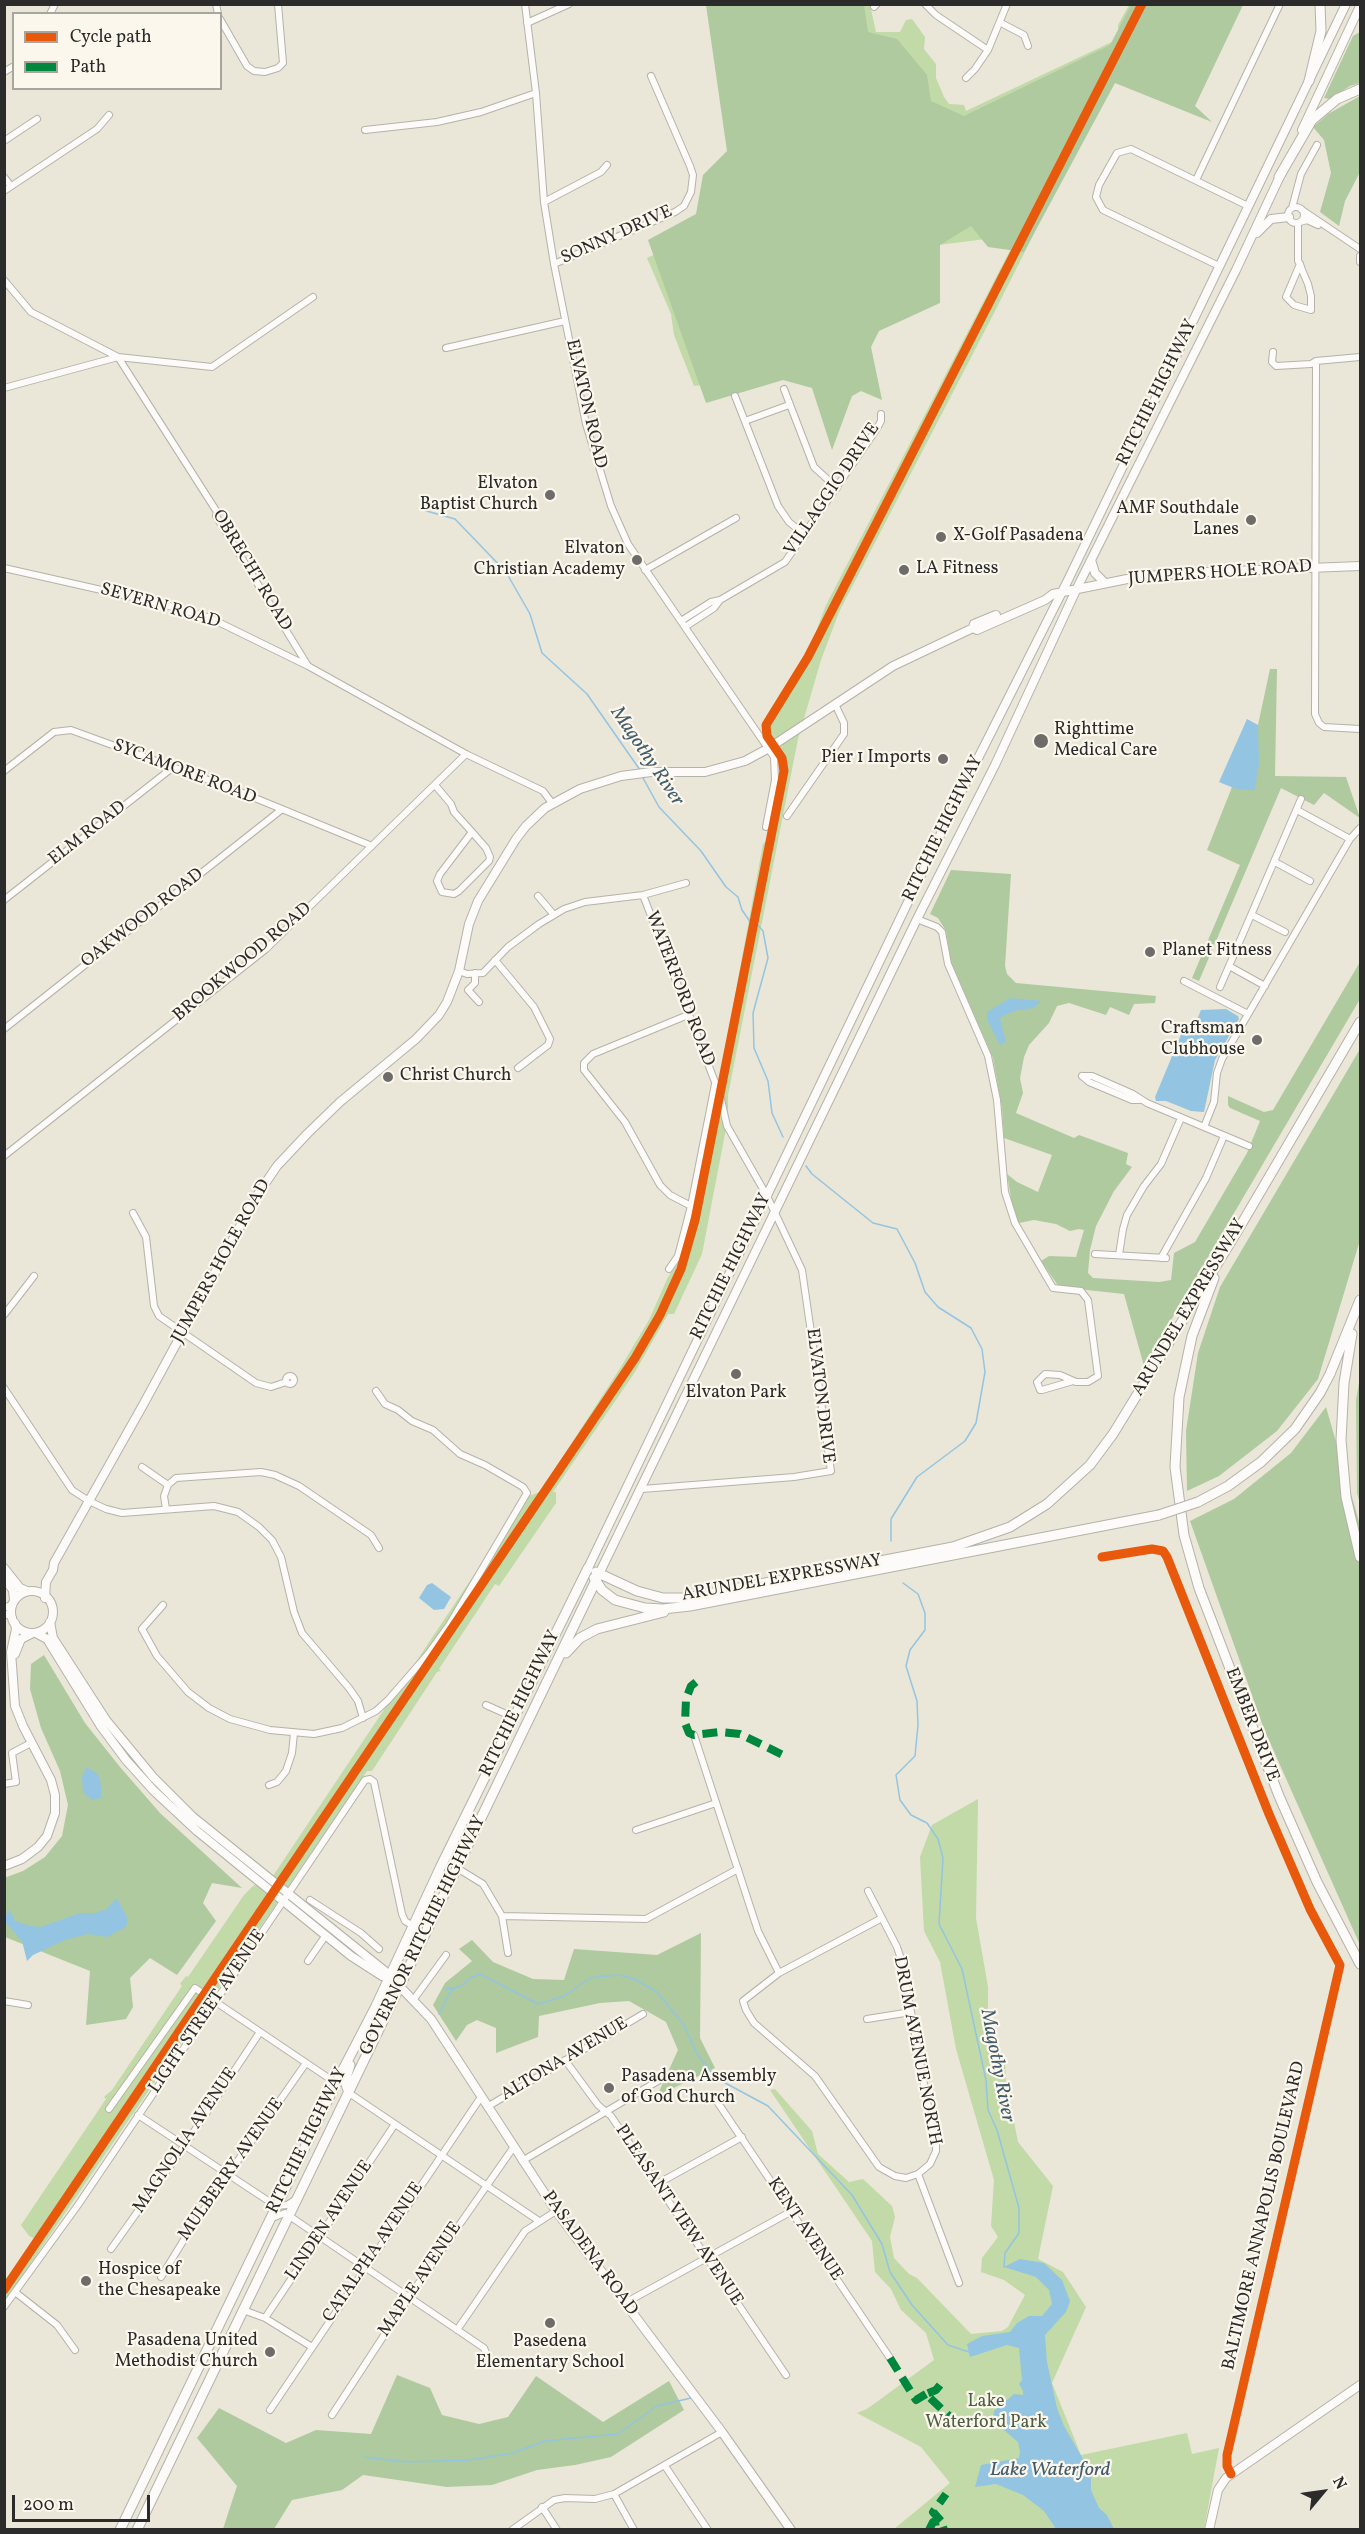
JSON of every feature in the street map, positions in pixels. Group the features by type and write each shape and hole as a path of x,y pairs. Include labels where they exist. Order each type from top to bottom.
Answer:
{"highway":[{"path":"1309,81 1321,31 1320,4"},
{"path":"1279,177 1312,120 1337,99 1360,88"},
{"name":"ARUNDEL EXPRESSWAY","path":"598,1577 663,1598 687,1598 953,1547 1010,1527 1047,1504 1065,1490 1103,1449 1238,1230 1360,1022"},
{"path":"1238,1230 1204,1303 1184,1367 1175,1450 1180,1518 1199,1588 1279,1796 1317,1882 1360,1964"},
{"name":"ARUNDEL EXPRESSWAY","path":"588,1568 598,1577 608,1596 623,1603 645,1608 690,1606 1159,1515 1198,1502 1228,1486 1261,1462 1294,1429 1320,1393 1360,1300"},
{"path":"1357,1311 1344,1383 1341,1440 1346,1497 1360,1557"},
{"name":"RITCHIE HIGHWAY","path":"120,2529 588,1568"},
{"name":"RITCHIE HIGHWAY","path":"555,1666 598,1577"},
{"path":"555,1666 572,1645 597,1629 690,1606"},
{"name":"GOVERNOR RITCHIE HIGHWAY","path":"137,2529 555,1666"},
{"path":"349,2093 345,2081 358,2040"},
{"path":"327,2138 343,2094 341,2087 336,2083"},
{"path":"165,2437 179,2444"}],"main road":[{"name":"RITCHIE HIGHWAY","path":"588,1568 958,798 1062,592 1346,4"},
{"name":"RITCHIE HIGHWAY","path":"598,1577 917,919 995,765 1077,588 1248,245 1360,6"},
{"path":"1248,245 1271,219 1291,212"},
{"path":"1224,293 1216,288 1216,283 1241,220"},
{"path":"1091,560 1095,573 1106,583"},
{"name":"JUMPERS HOLE ROAD","path":"973,628 977,630 1046,600 1047,597 1077,588 1106,583 1181,573 1360,566"},
{"name":"JUMPERS HOLE ROAD","path":"29,1591 37,1588 54,1564 256,1197 270,1176 326,1115 430,1026 444,1007 459,971 469,924 478,901 520,833 552,803 580,789 635,773 692,773 718,770 745,761 769,748 893,666 973,628 974,624 1044,595 1047,597"},
{"path":"1031,606 1040,608 1048,617"},
{"name":"JUMPERS HOLE ROAD","path":"45,1598 46,1582 54,1564"},
{"path":"4,1568 20,1588 39,1593 45,1598 52,1610 50,1622 53,1638 106,1720 133,1755 193,1817 343,1936 389,1977"},
{"path":"4,1578 13,1590 10,1604 18,1628 47,1639 100,1725 126,1760 153,1790 197,1831 363,1965 382,1976 389,1977"},
{"path":"10,1604 29,1591"},
{"path":"4,1866 22,1859 38,1847 47,1836 55,1813 53,1787 15,1706 11,1663 14,1621"},
{"path":"11,1663 21,1639 45,1629 50,1622"},
{"name":"PASADENA ROAD","path":"389,1977 414,1999 441,2033 513,2148 556,2211 722,2432 791,2529"},
{"path":"1209,2529 1220,2486 1231,2474 1360,2385"}],"street":[{"path":"222,22 247,66 254,71 265,72 278,68 283,63 278,4"},
{"name":"ELVATON ROAD","path":"525,4 536,93 544,202 586,424 619,526 645,570 774,757 776,771 766,827"},
{"path":"527,23 569,4"},
{"path":"925,4 936,15 988,50"},
{"path":"966,78 988,50 1007,4"},
{"path":"1196,180 1280,4"},
{"path":"1000,23 1024,34 1028,46"},
{"name":"SONNY DRIVE","path":"554,264 675,212 684,206 691,192 693,175 651,76"},
{"path":"365,130 437,122 481,112 536,93"},
{"path":"4,191 97,129 109,115"},
{"path":"4,141 37,119"},
{"path":"1317,145 1301,174 1291,212 1292,221 1313,222 1348,241"},
{"path":"1219,266 1103,210 1097,202 1100,185 1114,157 1125,149 1138,151 1248,206"},
{"path":"544,202 601,172 607,165"},
{"path":"4,177 11,186"},
{"path":"1291,212 1302,210 1360,249"},
{"path":"1300,264 1286,297 1294,305 1311,310 1311,296 1297,253 1299,222 1304,216 1302,210"},
{"path":"1360,256 1360,262"},
{"path":"4,280 31,312 118,357 212,367 314,297"},
{"path":"446,348 565,321"},
{"path":"1274,352 1272,362 1276,366 1360,357"},
{"path":"4,388 118,357"},
{"name":"OBRECHT ROAD","path":"118,357 217,512 216,516 308,666 466,754 543,791 552,803"},
{"path":"1316,362 1315,714 1324,728 1360,729"},
{"path":"784,389 814,468 837,489"},
{"path":"735,396 784,517 805,535"},
{"path":"745,421 789,405"},
{"name":"VILLAGGIO DRIVE","path":"683,624 711,602 720,600 785,562 876,430 881,421 881,414"},
{"path":"645,570 736,518"},
{"name":"SEVERN ROAD","path":"4,568 159,603 210,618 308,666"},
{"path":"788,816 844,734 843,718 835,704"},
{"name":"SYCAMORE ROAD","path":"4,771 8,765 46,738 63,729 71,730 233,789 372,846"},
{"name":"BROOKWOOD ROAD","path":"4,1156 266,949 466,754"},
{"name":"ELM ROAD","path":"4,900 172,768"},
{"path":"435,785 489,853 489,861 459,891 453,894 442,892 438,880 440,874 472,832"},
{"path":"1220,987 1301,799"},
{"name":"OAKWOOD ROAD","path":"4,1029 281,810"},
{"path":"1297,810 1350,839"},
{"path":"1204,1127 1214,1102 1219,1066 1350,839 1360,828"},
{"path":"1275,862 1310,881"},
{"path":"459,971 483,973 508,947 554,915 585,902 643,895 686,883"},
{"name":"WATERFORD ROAD","path":"643,895 715,1084 730,1134 775,1212"},
{"path":"538,896 554,915"},
{"path":"1252,915 1285,932"},
{"path":"917,919 937,927 942,932 948,964 988,1056 997,1100 1005,1192 1015,1223 1053,1288 1081,1291 1088,1300 1098,1376 1088,1382 1072,1381 1051,1374 1041,1376 1037,1382 1042,1390 1072,1381"},
{"path":"495,960 534,1007 550,1039 548,1045 518,1068"},
{"path":"1229,966 1265,986"},
{"path":"476,973 475,983 468,990 479,1002"},
{"path":"1184,981 1248,1014"},
{"path":"688,1015 593,1054 584,1063 584,1070 625,1122 660,1185 670,1195 691,1206"},
{"path":"1140,1100 1132,1100 1097,1086 1082,1076 1100,1080 1133,1094 1140,1100 1249,1146"},
{"path":"669,1269 678,1256 691,1206 715,1084"},
{"path":"1119,1255 1127,1215 1144,1186 1161,1164 1181,1118"},
{"path":"1095,1254 1164,1258 1206,1178 1224,1136"},
{"name":"ELVATON DRIVE","path":"642,1489 794,1477 831,1471 802,1269 775,1212"},
{"path":"133,1213 146,1237 154,1306 159,1316 256,1383 271,1387 286,1382"},
{"path":"4,1315 34,1276"},
{"path":"4,1388 72,1490 89,1501 122,1514 206,1506 222,1507 245,1516 266,1533 281,1557 294,1611 302,1633 349,1688 358,1701 363,1718"},
{"path":"163,1605 142,1629 166,1669 199,1701 219,1714 246,1725 294,1733 327,1732 363,1718 376,1711 388,1700 428,1654 449,1625 527,1493 523,1487 485,1465 460,1454 433,1430 412,1421 398,1410 385,1404 376,1391"},
{"path":"142,1467 168,1485"},
{"path":"166,1509 164,1496 168,1485 182,1477 246,1471 275,1474 299,1486 370,1535 379,1548"},
{"name":"EMBER DRIVE","path":"1102,1557 1152,1549 1162,1551 1167,1557 1269,1814 1310,1909 1340,1965"},
{"path":"4,1613 14,1621"},
{"path":"486,1704 515,1718"},
{"path":"269,1785 278,1782 286,1771 294,1733"},
{"path":"694,1736 758,1931 779,1973"},
{"path":"4,1784 16,1782 12,1753 31,1743"},
{"name":"LIGHT STREET AVENUE","path":"4,2307 78,2205 365,1780 370,1779 374,1782 402,1914 405,1921 412,1926"},
{"path":"636,1830 716,1803"},
{"path":"457,1868 483,1884 502,1916 508,1953"},
{"path":"502,1916 646,1919 738,1869"},
{"name":"DRUM AVENUE NORTH","path":"868,1891 902,1962 936,2143 936,2151 930,2164 918,2174"},
{"path":"310,1900 350,1926 379,1949"},
{"path":"733,2000 743,2001 779,1973 882,1918"},
{"path":"343,1936 350,1926"},
{"path":"308,1961 326,1935"},
{"path":"414,1999 446,1955"},
{"name":"BALTIMORE ANNAPOLIS BOULEVARD","path":"1231,2474 1227,2466 1229,2444 1340,1965"},
{"path":"109,2109 195,1988 336,2083"},
{"path":"4,2001 28,2005"},
{"path":"743,2001 754,2023 816,2076 879,2167 895,2176 906,2178 918,2174 959,2283"},
{"path":"867,2019 911,2012"},
{"name":"ALTONA AVENUE","path":"487,2107 643,2014"},
{"name":"MAGNOLIA AVENUE","path":"111,2249 185,2145 260,2032"},
{"name":"PLEASANT VIEW AVENUE","path":"565,2060 611,2116 786,2375"},
{"name":"MULBERRY AVENUE","path":"160,2277 193,2225 306,2063"},
{"path":"522,2161 668,2075"},
{"path":"349,2093 487,2184 538,2221"},
{"name":"CATALPHA AVENUE","path":"270,2410 481,2097"},
{"name":"KENT AVENUE","path":"718,2103 890,2358"},
{"path":"138,2115 276,2206 287,2205 298,2198"},
{"name":"LINDEN AVENUE","path":"266,2318 318,2236 395,2124"},
{"path":"657,2184 742,2137"},
{"name":"MAPLE AVENUE","path":"332,2415 409,2297 513,2148"},
{"path":"457,2330 525,2231 556,2211"},
{"path":"625,2303 792,2211"},
{"path":"269,2220 285,2212 484,2348 490,2362"},
{"path":"15,2292 57,2325 75,2350"},
{"path":"243,2310 266,2318 312,2347"},
{"path":"512,2529 542,2507 558,2499 595,2499 614,2494 722,2432"},
{"path":"665,2466 708,2529"},
{"path":"614,2494 634,2529"},
{"path":"542,2507 557,2529"}],"green space":[{"path":"706,5 864,5 868,32 897,39 927,75 931,101 964,116 1110,45 1131,5 1243,5 1195,106 1212,122 1115,83 1024,252 988,247 971,226 940,245 940,303 879,331 871,347 882,400 861,391 852,396 832,450 812,388 783,380 706,403 648,240 696,214 703,175 727,151"},
{"path":"710,5 870,5 876,32 900,32 906,20 912,19 925,37 924,49 936,64 936,78 944,97 949,104 964,105 966,111 1118,39 1118,25 1129,5 1149,5 992,317 839,612 821,660 798,739 728,1095 728,1118 702,1254 674,1314 668,1314 635,1372 553,1492 556,1492 556,1503 499,1586 495,1584 439,1669 441,1671 437,1672 372,1771 367,1771 5,2301 5,2280 36,2239 29,2236 21,2225 106,2099 104,2097 112,2090 182,1986 180,1984 186,1976 188,1977 244,1895 253,1886 273,1876 526,1497 540,1492 619,1370 649,1320 668,1277 679,1262 685,1248 698,1196 763,844 769,839 781,761 765,731 766,716 807,655 826,605 1018,235 810,261 818,369 694,386 674,335 671,314 647,258 739,215"},
{"path":"1360,32 1360,83 1350,86 1330,99 1324,98 1353,36"},
{"path":"1360,96 1360,172 1345,201 1339,226 1320,212 1331,173 1324,140 1313,127 1328,114"},
{"path":"1270,669 1277,669 1275,776 1346,777 1360,818 1324,793 1314,805 1281,788 1199,981 1192,978 1240,865 1207,850 1232,787 1255,789 1258,725"},
{"path":"951,870 1011,874 1005,966 1007,974 1016,983 1156,996 1155,1003 1134,1004 1129,1015 1110,1007 1106,1015 1069,1003 1057,1006 1049,1023 1029,1045 1024,1057 1020,1078 1023,1093 1016,1113 1074,1138 1079,1135 1128,1153 1126,1164 1132,1167 1114,1191 1096,1226 1090,1250 1088,1273 1093,1278 1159,1282 1171,1280 1174,1253 1195,1242 1247,1153 1260,1121 1230,1108 1228,1096 1264,1112 1273,1110 1360,962 1360,999 1144,1366 1124,1294 1059,1287 1041,1261 1049,1256 1076,1257 1084,1230 1070,1231 1056,1224 1034,1220 1019,1223 1013,1210 1007,1174 1017,1182 1038,1192 1052,1155 1004,1138 1002,1108 993,1058 951,962 946,931 938,918 930,914"},
{"path":"1360,1049 1360,1240 1318,1379 1277,1431 1219,1476 1187,1491 1186,1431 1198,1353 1220,1287"},
{"path":"1360,1377 1360,1504 1357,1493 1356,1400"},
{"path":"1326,1407 1360,1525 1360,1945 1264,1729 1190,1521 1234,1499 1291,1453"},
{"path":"44,1655 85,1723 120,1767 160,1813 242,1888 212,1883 203,1903 216,1921 177,1975 150,1958 130,1978 133,2007 126,2019 86,2025 90,1971 5,1937 4,1878 23,1871 45,1857 62,1836 68,1805 60,1771 41,1728 30,1689 31,1664"},
{"name":"Lake Waterford Park","path":"978,1799 976,1918 988,1987 988,2045 1005,2063 1006,2081 1018,2142 1053,2186 1038,2259 1063,2272 1086,2307 1052,2383 1081,2455 1187,2433 1192,2454 1219,2448 1204,2529 894,2529 950,2483 921,2447 857,2413 867,2409 934,2360 926,2333 901,2310 891,2289 875,2272 872,2241 770,2090 775,2089 812,2131 818,2154 849,2182 863,2179 892,2206 895,2217 890,2237 894,2258 909,2274 917,2278 971,2334 1002,2331 1008,2327 1025,2295 1004,2280 981,2272 982,2258 998,2237 991,2226 994,2180 956,2049 940,1962 924,1931 920,1857 932,1825"},
{"path":"701,1933 700,2038 715,2068 657,2096 678,2050 666,2022 629,2001 600,2003 539,2016 538,2037 496,2053 496,2028 477,2020 467,2025 456,2041 433,2005 445,1983 472,1961 459,1949 472,1940 493,1962 533,1979 564,1980 574,1949 657,1955"},
{"path":"397,2375 430,2388 442,2415 479,2424 508,2417 536,2376 603,2422 669,2381 684,2410 611,2457 537,2470 492,2485 447,2487 363,2475 342,2490 292,2500 274,2529 223,2529 237,2486 197,2438 219,2408 286,2443 316,2430 371,2434"}],"water":[{"path":"1247,719 1258,725 1259,764 1255,790 1236,789 1219,782"},
{"path":"1010,998 1042,1001 1033,1008 1014,1011 1000,1018 1006,1042 1000,1045 987,1020 987,1012"},
{"path":"1226,1009 1239,1019 1215,1060 1204,1112 1191,1111 1166,1101 1156,1101 1155,1097 1183,1030 1194,1027 1201,1010"},
{"path":"432,1583 451,1597 444,1609 434,1610 419,1598 427,1585"},
{"path":"86,1767 98,1774 101,1798 92,1800 83,1792 82,1777"},
{"path":"117,1898 128,1920 126,1927 107,1937 88,1934 65,1940 33,1955 27,1961 22,1941 6,1923 6,1915 10,1910 15,1921 41,1927 80,1913 105,1910"},
{"name":"Lake Waterford","path":"1020,2259 1044,2263 1062,2280 1070,2301 1066,2312 1045,2335 1047,2362 1057,2408 1064,2426 1091,2473 1091,2490 1099,2508 1107,2515 1114,2529 1056,2529 1044,2511 1023,2495 996,2484 975,2487 981,2465 1019,2458 1018,2442 993,2421 994,2411 1014,2394 1023,2395 1023,2391 1019,2384 1022,2380 1019,2348 1007,2345 970,2357 967,2344 982,2336 1010,2332 1017,2323 1029,2316 1042,2316 1052,2304 1049,2290 1036,2277 1004,2267"}],"waterway":[{"name":"Magothy River","path":"423,510 455,519 506,572 530,614 542,653 587,694 640,770"},
{"name":"Magothy River","path":"643,778 659,807 701,851 726,887 738,897 742,910 751,923"},
{"name":"Magothy River","path":"757,924 763,931 768,958 753,1013 754,1048 768,1081 772,1113 783,1137"},
{"name":"Magothy River","path":"806,1166 812,1174 873,1223 897,1229 915,1263 925,1292 938,1307 971,1328 982,1349 985,1372 976,1423 965,1441 917,1477 891,1519 891,1541"},
{"name":"Magothy River","path":"903,1583 918,1594 925,1613 925,1630 910,1650 906,1666 917,1701 918,1725 915,1756 896,1775 900,1800 911,1815 927,1823 938,1839 943,1858 939,1924 962,1969 986,2080 988,2110 997,2130 1019,2208 1019,2233 1005,2253 1004,2267"},
{"path":"439,2014 449,1994 455,1988 480,1974 538,2004 564,1996 590,1978 606,1976 619,1975 634,1979 657,1992 684,2025 697,2054 716,2078 768,2106 852,2195 882,2244 890,2272 912,2305 948,2345 969,2352"},
{"path":"445,1989 453,1988"},
{"path":"363,2457 407,2462 470,2460 513,2453 544,2441 618,2434 657,2406 691,2398"}],"marked path":[{"path":"696,1682 691,1686 686,1699 685,1723 689,1733 694,1735 720,1732 740,1734 783,1755"},
{"path":"890,2358 916,2400 926,2394"},
{"path":"940,2385 936,2390 926,2394 949,2416"},
{"path":"941,2521 933,2512 946,2494"},
{"path":"929,2530 933,2522 941,2521 944,2530"}],"cycle path":[{"path":"4,2290 635,1358 660,1315 681,1269 695,1220 784,771 782,758 767,736 766,725 808,657 1142,4"},
{"path":"1102,1557 1152,1549 1163,1551 1167,1557 1269,1814 1310,1909 1340,1965 1227,2455 1227,2466 1231,2474"}],"place":[{"name":"Elvaton Baptist Church","path":"550,495"},
{"name":"AMF Southdale Lanes","path":"1251,520"},
{"name":"X-Golf Pasadena","path":"941,537"},
{"name":"Elvaton Christian Academy","path":"637,560"},
{"name":"LA Fitness","path":"904,570"},
{"name":"Righttime Medical Care","path":"1041,741"},
{"name":"Pier 1 Imports","path":"943,759"},
{"name":"Planet Fitness","path":"1150,952"},
{"name":"Craftsman Clubhouse","path":"1257,1040"},
{"name":"Christ Church","path":"388,1077"},
{"name":"Elvaton Park","path":"736,1374"},
{"name":"Pasadena Assembly of God Church","path":"609,2088"},
{"name":"Hospice of the Chesapeake","path":"86,2281"},
{"name":"Pasedena Elementary School","path":"550,2323"},
{"name":"Pasadena United Methodist Church","path":"270,2352"}]}
